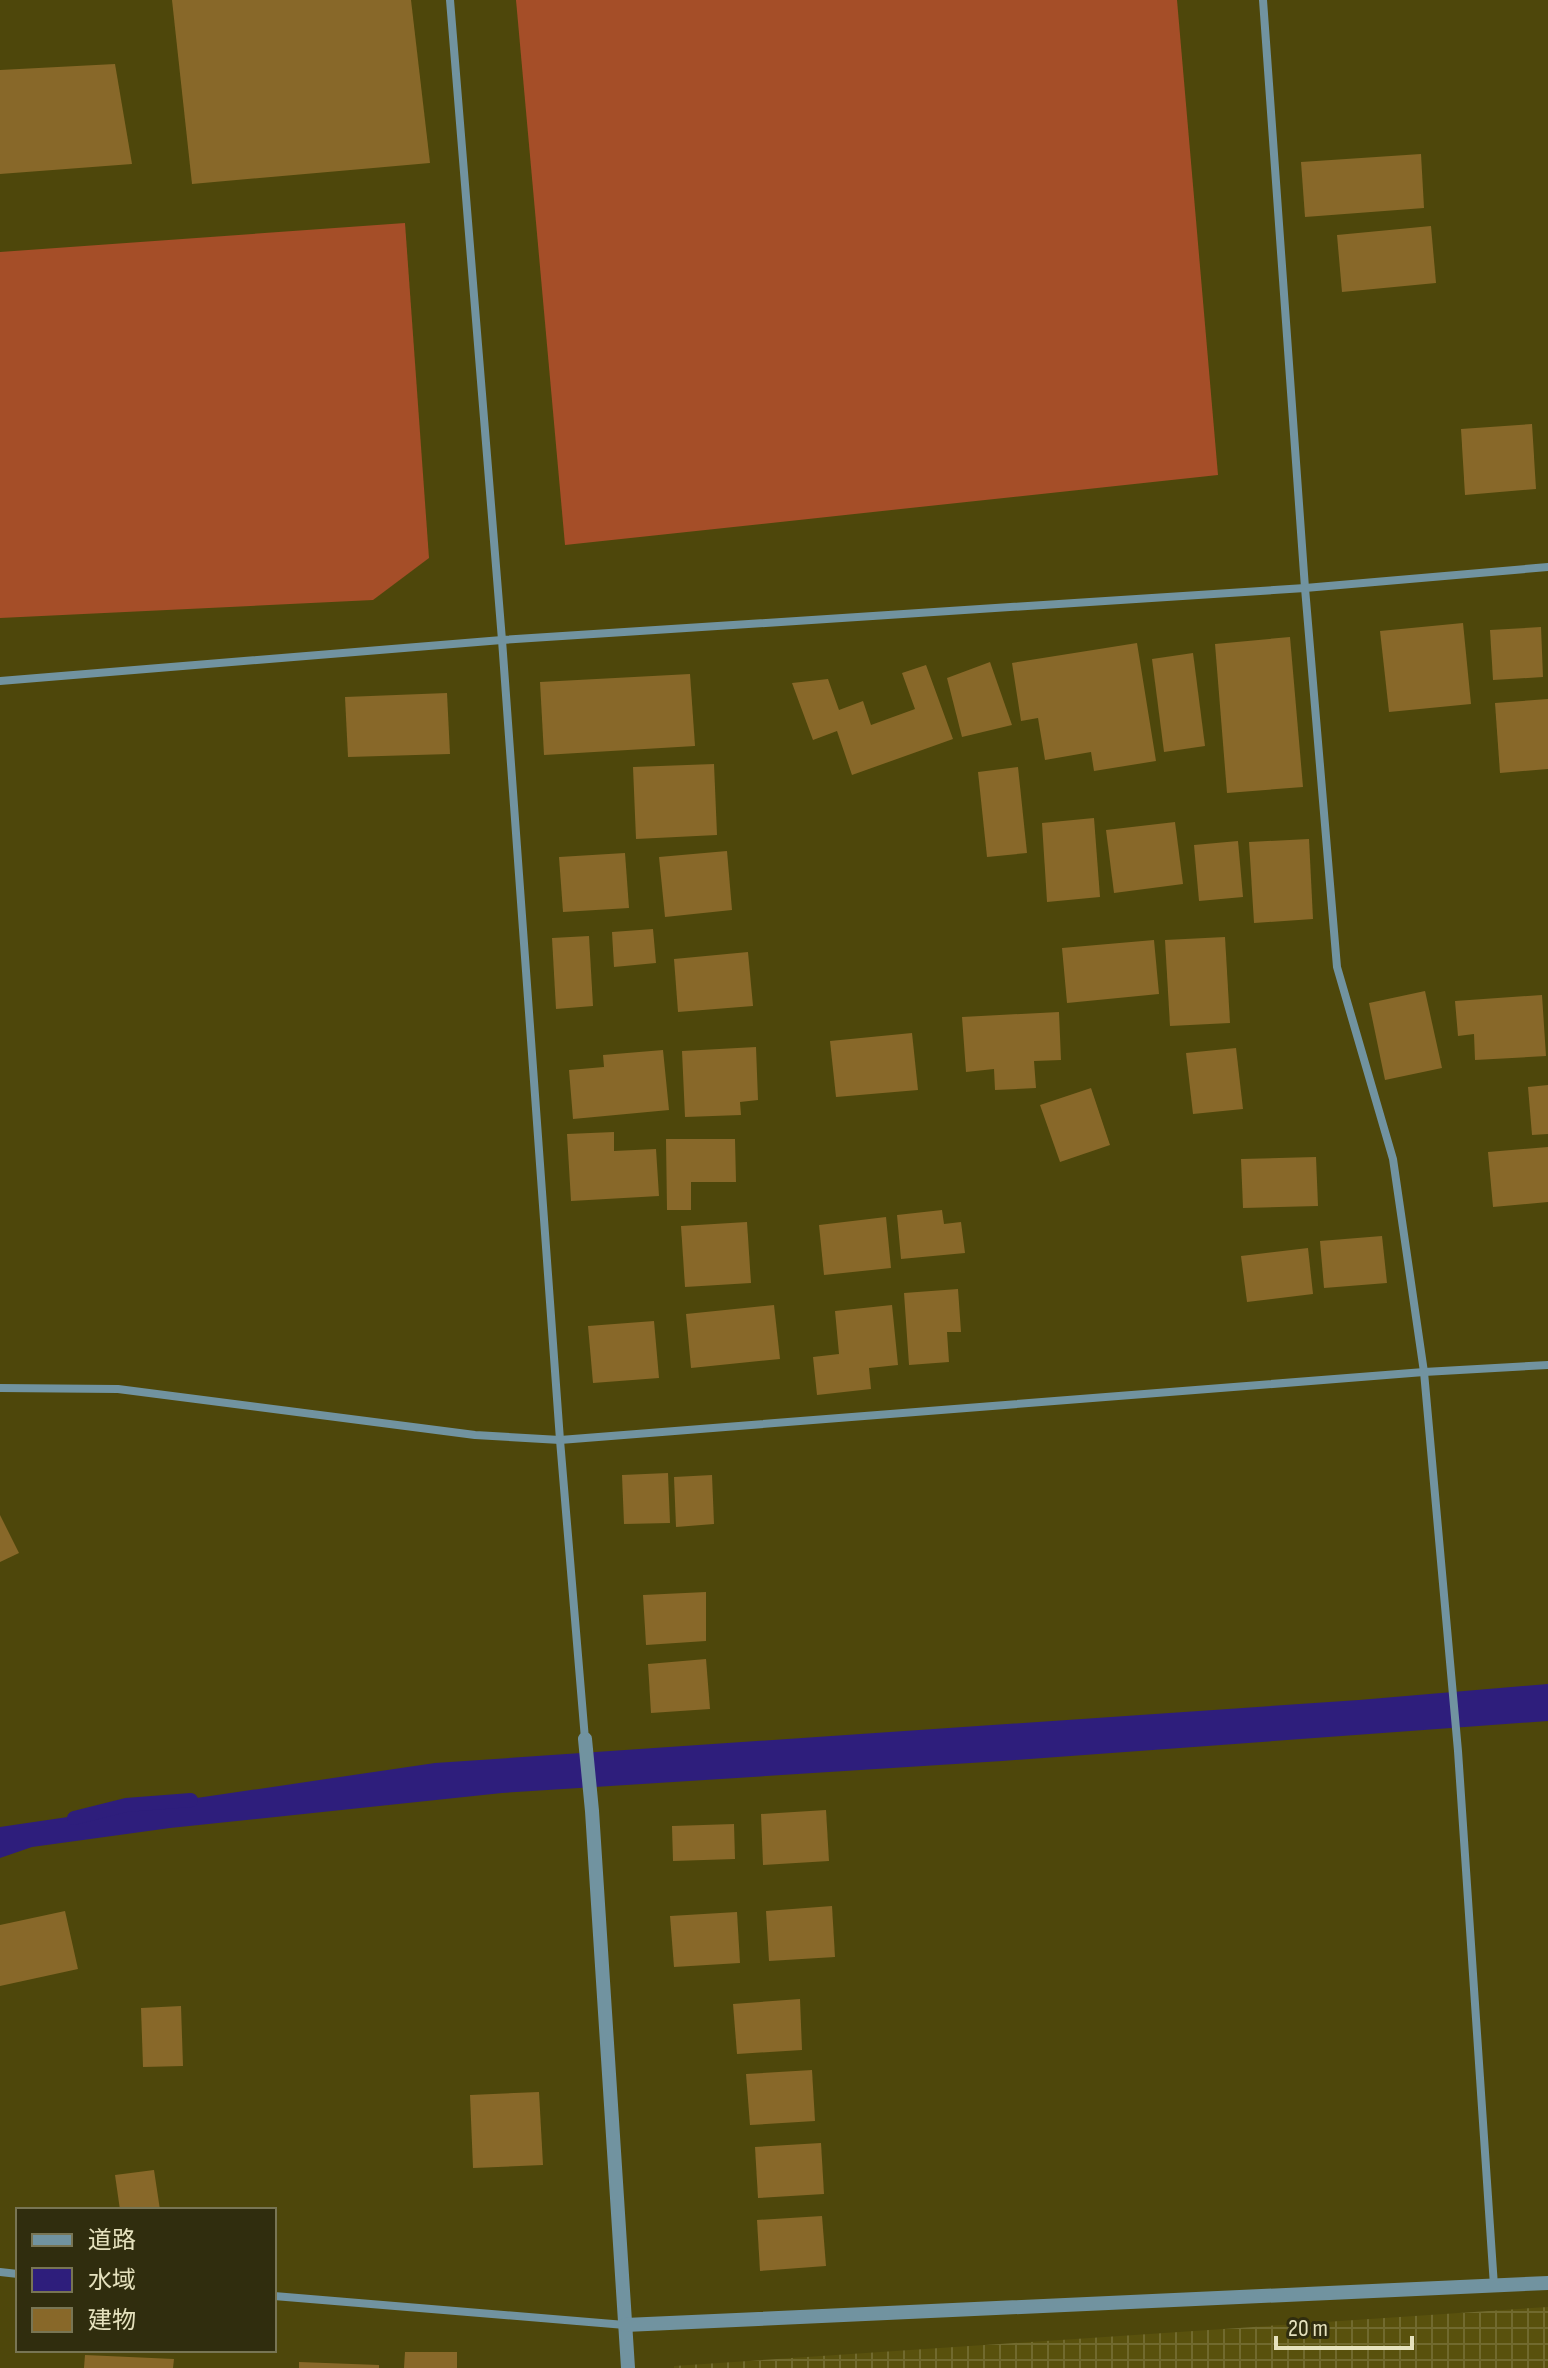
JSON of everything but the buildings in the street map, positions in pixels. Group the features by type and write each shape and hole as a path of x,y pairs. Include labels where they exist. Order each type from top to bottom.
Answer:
{"street":[{"path":"450,0 502,640 560,1440 592,1811 628,2368"},
{"path":"1263,0 1305,588 1337,967 1393,1159 1424,1372 1458,1751 1494,2286"},
{"path":"0,681 502,640 1305,588 1548,567"},
{"path":"0,1388 118,1389 475,1435 560,1440 1424,1372 1548,1365"},
{"path":"276,2296 625,2325 1548,2283"}],"shaded area":[{"path":"516,0 1177,0 1218,475 565,545"},
{"path":"405,223 429,558 373,600 0,618 0,252"},
{"path":"1548,2307 1548,2368 674,2368 674,2366"}],"water":[{"path":"1548,1684 1548,1721 1002,1761 502,1793 170,1828 32,1847 0,1858 0,1827 435,1763 1359,1700"}],"waterway":[{"path":"74,1818 126,1805 191,1800"}]}
